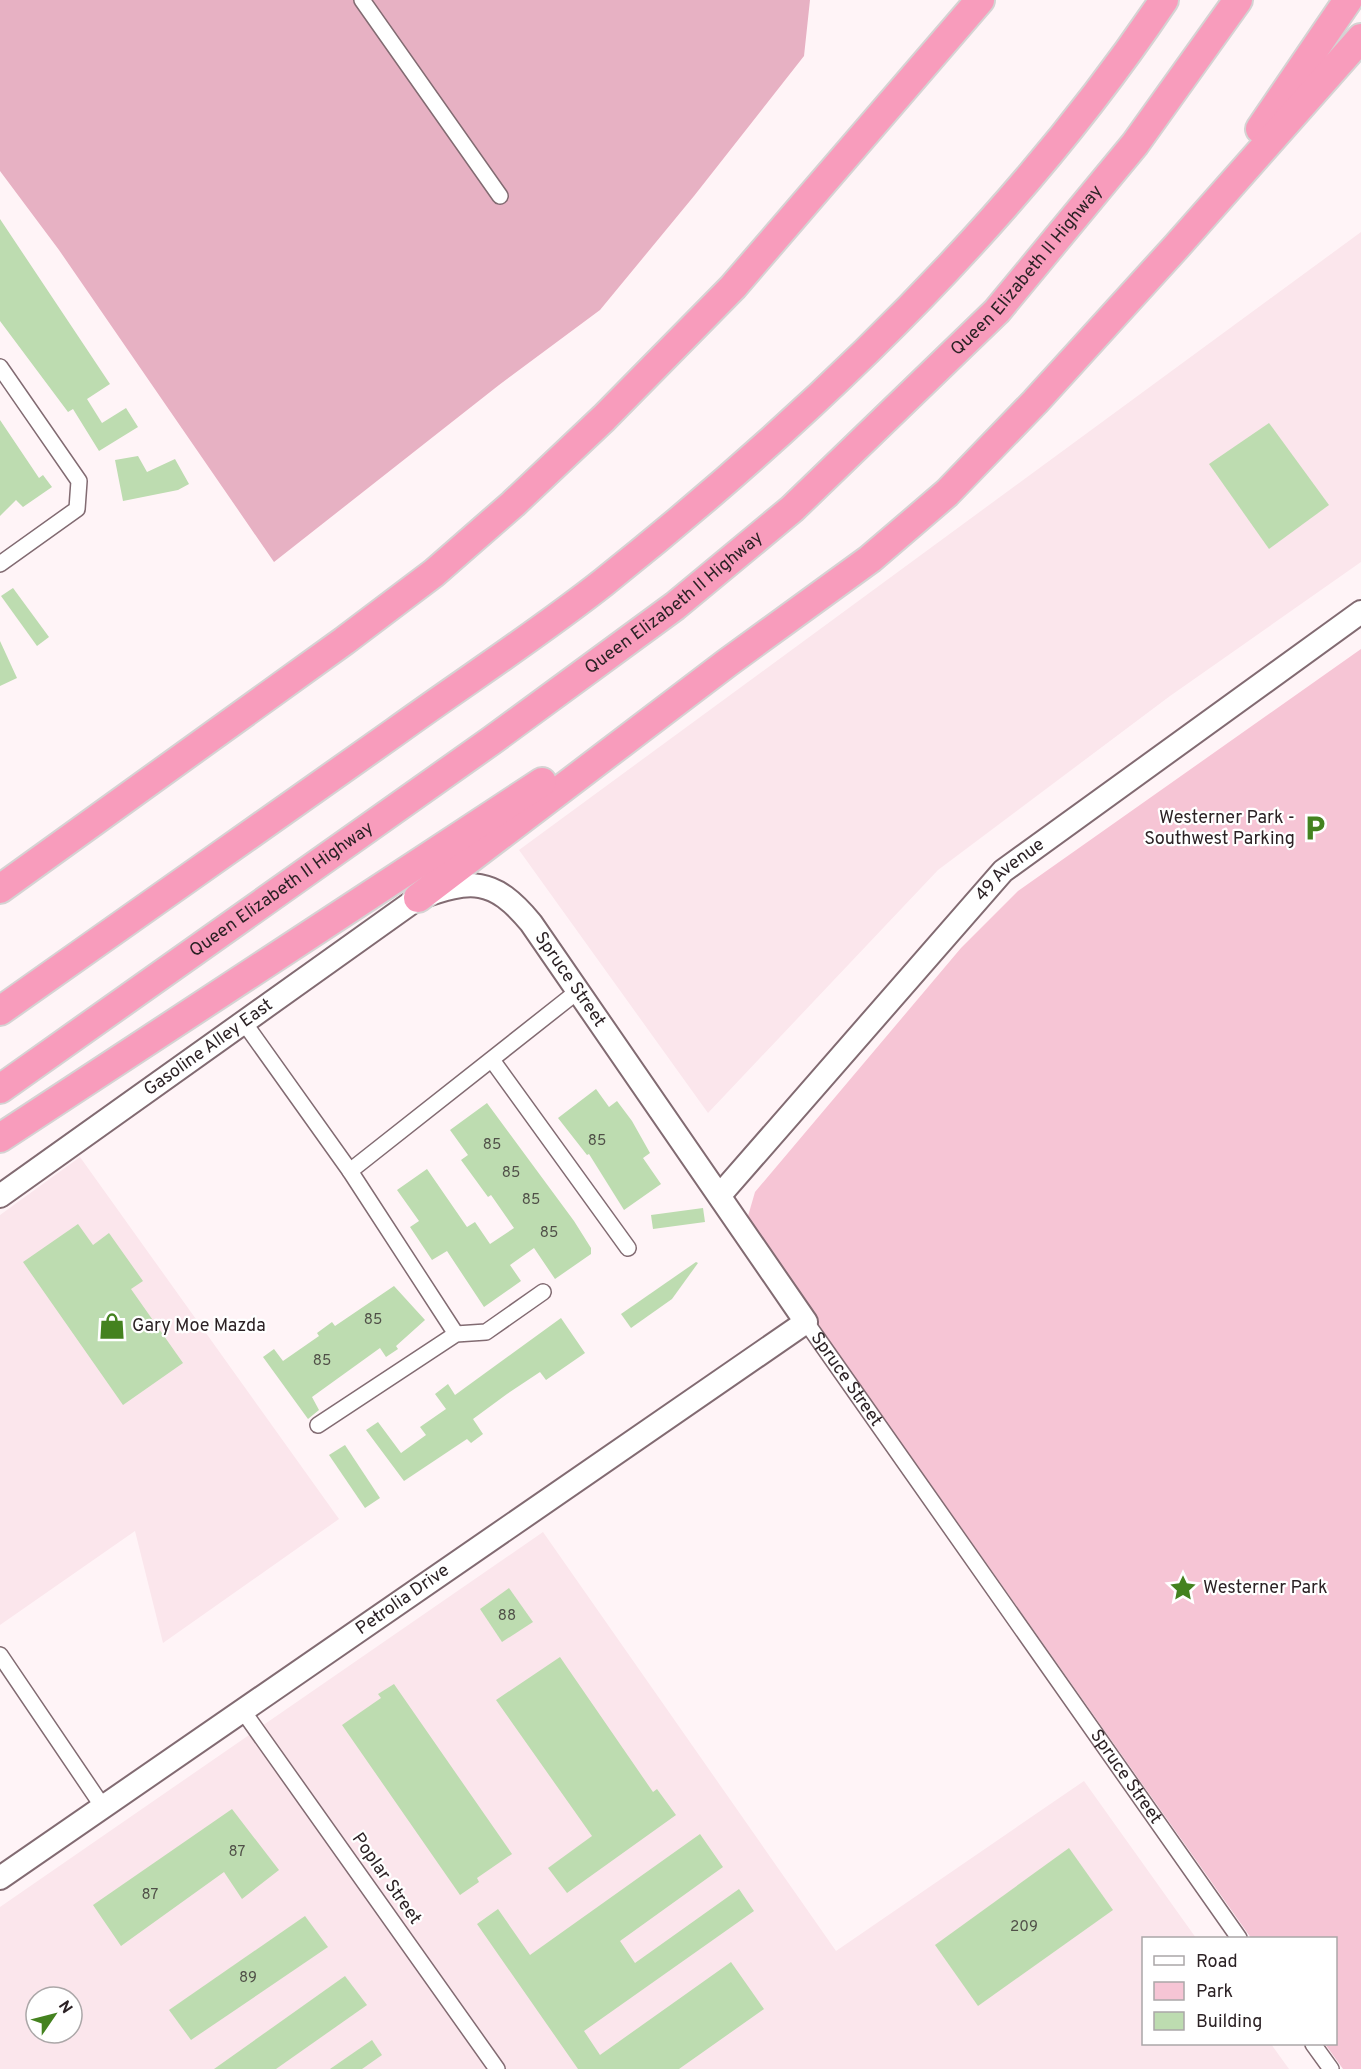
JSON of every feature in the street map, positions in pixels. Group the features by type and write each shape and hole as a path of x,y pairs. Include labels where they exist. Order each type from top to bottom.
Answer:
{"highway":[{"path":"862,135 961,0"},
{"path":"0,889 353,634 434,573 513,504 604,418 717,304 799,213 862,135 980,0"},
{"path":"0,1011 600,585 782,433 876,342 964,251 1073,123 1164,0"},
{"name":"Queen Elizabeth II Highway","path":"0,1089 500,734 675,606 792,509 997,311 1135,144 1238,0"},
{"path":"1177,246 1348,0"},
{"path":"418,898 727,663 870,559 947,493 1035,402 1177,246 1361,38"},
{"path":"0,1138 179,1018 727,663"}],"street":[{"path":"363,0 500,196"},
{"path":"0,367 79,481 77,509 0,564"},
{"name":"49 Avenue","path":"720,1196 1003,871 1361,612"},
{"name":"Spruce Street","path":"418,898 462,884 477,884 504,897 518,908 531,924 806,1322 1238,1937"},
{"name":"Gasoline Alley East","path":"0,1196 418,898"},
{"path":"350,1171 578,991"},
{"path":"243,1021 350,1171 456,1334"},
{"path":"492,1060 628,1248"},
{"path":"318,1425 456,1334 486,1332 543,1292"},
{"name":"Petrolia Drive","path":"0,1878 806,1322"},
{"path":"0,1655 104,1807"},
{"name":"Poplar Street","path":"243,1711 497,2069"},
{"path":"1314,2045 1331,2069"}],"shaded area":[{"path":"0,0 810,0 804,56 694,196 600,310 499,385 274,562 59,250 0,171"},
{"path":"1361,232 1361,562 1170,696 938,870 708,1113 519,850"},
{"path":"80,1157 339,1519 163,1643 135,1531 0,1625 0,1215"},
{"path":"543,1532 836,1951 1084,1781 1195,1937 1142,1937 1142,2045 1272,2045 1289,2069 0,2069 0,1907"}],"green space":[{"name":"Westerner Park","path":"1361,649 1361,2069 1343,2069 1326,2045 1337,2045 1337,1937 1250,1937 746,1223 755,1192 961,948 1018,891"}],"building":[{"path":"0,219 110,384 87,399 102,423 126,408 138,427 99,451 73,409 68,412 0,321"},
{"path":"0,420 39,478 43,475 52,487 23,507 16,500 0,516"},
{"path":"1269,423 1329,505 1269,549 1209,464"},
{"path":"138,456 147,472 175,459 189,484 178,490 123,501 115,460"},
{"path":"13,588 49,637 37,646 1,596"},
{"path":"0,641 17,678 0,686"},
{"path":"596,1089 609,1107 617,1101 632,1121 650,1153 643,1158 661,1184 624,1210 589,1154 587,1155 558,1118"},
{"path":"487,1103 574,1221 591,1248 591,1254 555,1279 534,1248 510,1265 521,1281 484,1307 447,1251 432,1260 410,1227 419,1221 397,1190 427,1169 467,1227 475,1222 490,1244 514,1228 491,1195 488,1197 461,1160 468,1155 450,1130"},
{"path":"703,1208 705,1222 653,1229 651,1215"},
{"name":"Gary Moe Mazda","path":"78,1224 93,1245 109,1233 143,1281 131,1289 183,1363 123,1405 23,1262"},
{"path":"696,1262 698,1263 672,1299 631,1328 621,1314"},
{"path":"394,1286 425,1320 396,1346 398,1349 386,1357 380,1348 312,1397 319,1410 308,1419 263,1357 274,1349 283,1361 319,1336 317,1333 332,1322 335,1326"},
{"path":"561,1318 585,1353 546,1380 540,1372 507,1394 473,1419 483,1434 471,1443 467,1439 404,1481 366,1430 378,1422 401,1453 426,1435 420,1427 446,1409 435,1394 448,1384 455,1395"},
{"path":"345,1445 380,1498 365,1508 329,1455"},
{"path":"509,1588 533,1622 502,1642 480,1609"},
{"path":"560,1657 653,1792 657,1789 676,1815 567,1893 548,1868 592,1836 496,1700"},
{"path":"394,1684 512,1854 477,1878 479,1882 460,1895 342,1725 381,1698 378,1694"},
{"path":"232,1809 279,1870 242,1899 224,1872 121,1946 93,1905"},
{"path":"700,1834 723,1867 620,1941 635,1963 739,1889 754,1911 584,2031 600,2055 731,1962 764,2009 679,2069 578,2069 477,1924 498,1909 530,1955"},
{"path":"1069,1848 1113,1910 978,2006 935,1945"},
{"path":"305,1916 328,1947 191,2040 169,2010"},
{"path":"345,1976 367,2005 276,2069 214,2069"},
{"path":"372,2040 382,2055 362,2069 330,2069"}],"place":[{"name":"Westerner Park - Southwest Parking","path":"1315,828"},
{"name":"Gary Moe Mazda","path":"112,1326"},
{"name":"Westerner Park","path":"1183,1588"}]}
